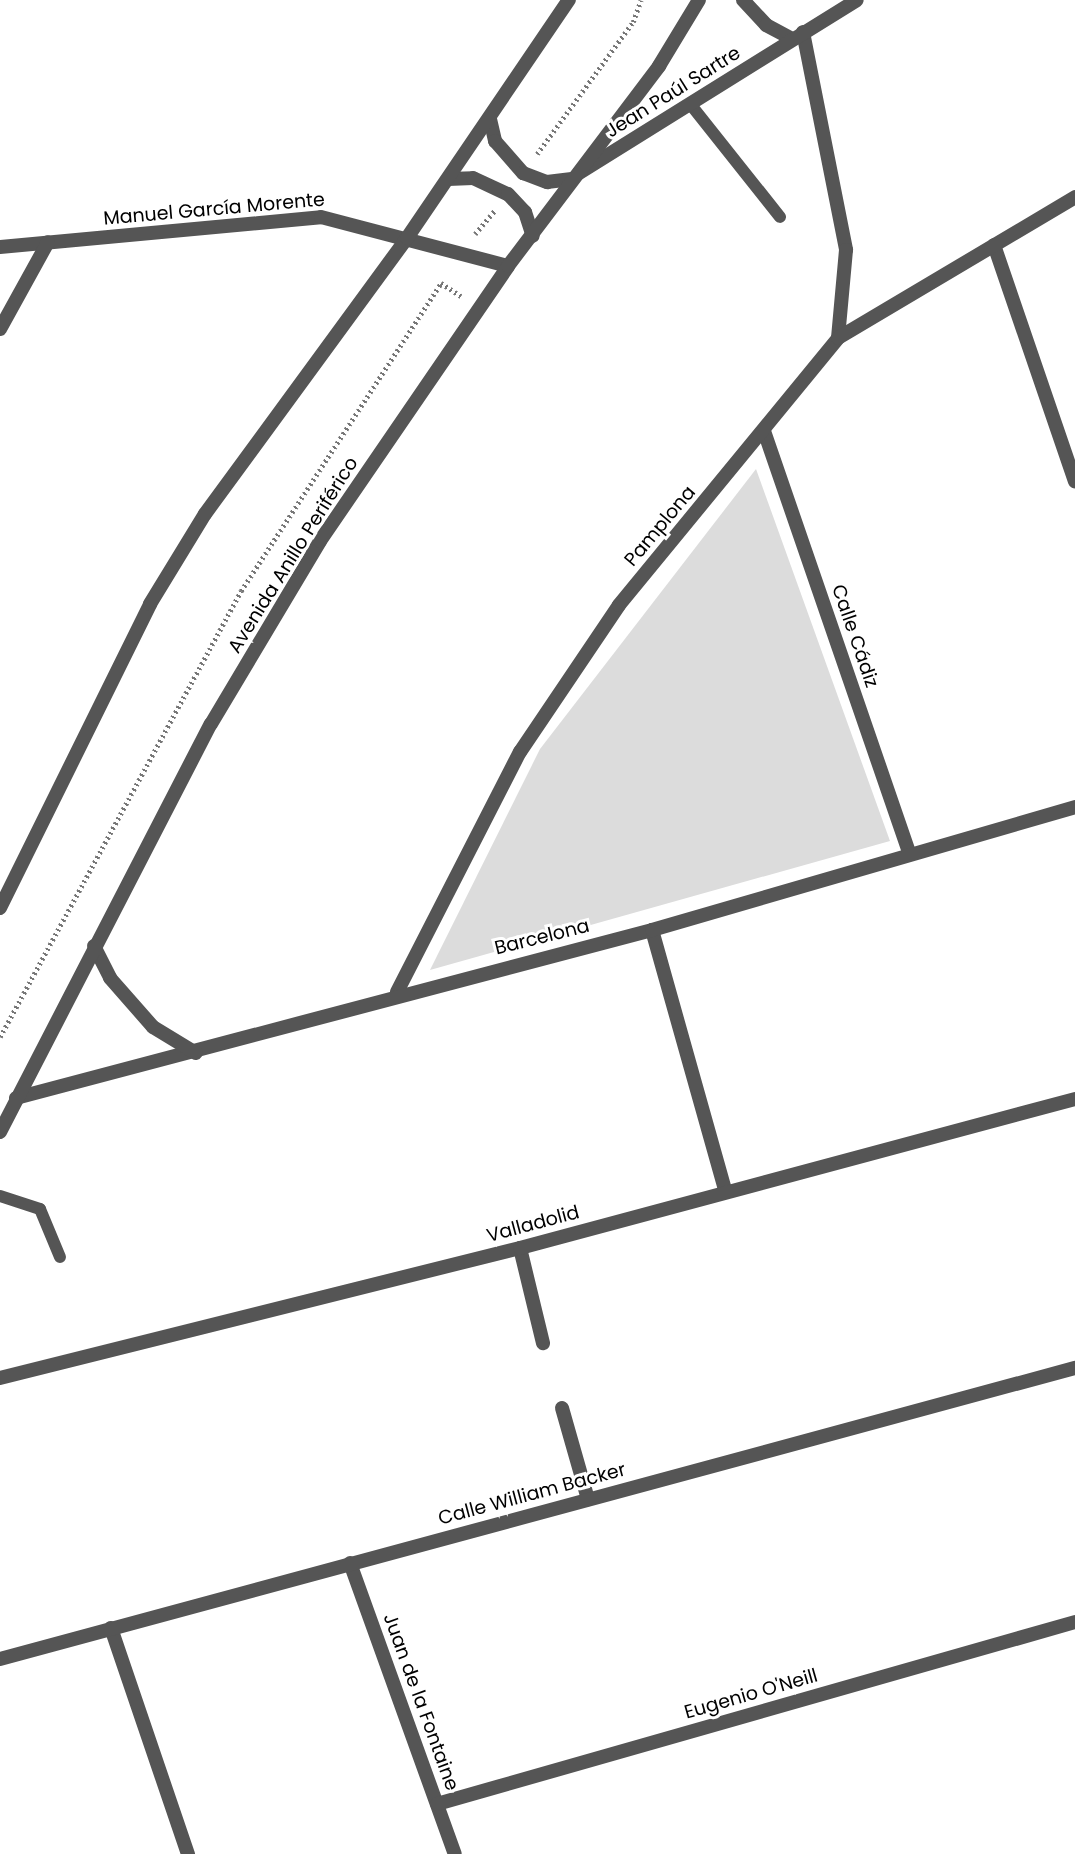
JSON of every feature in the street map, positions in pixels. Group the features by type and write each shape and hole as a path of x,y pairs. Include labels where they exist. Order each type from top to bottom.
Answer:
{"street":[{"path":"0,908 150,604 205,514 407,238 569,0"},
{"name":"Avenida Anillo Periférico","path":"0,1132 94,946 212,724 320,541 508,266 659,66 699,0"},
{"path":"743,0 766,25 798,36 846,250 838,338"},
{"name":"Jean Paúl Sartre","path":"573,178 857,0"},
{"path":"490,119 495,141 523,173 547,182 573,178"},
{"path":"448,179 472,178 508,194 533,236"},
{"name":"Pamplona","path":"397,992 520,752 618,605 838,338 1075,197"},
{"name":"Manuel García Morente","path":"0,247 321,217 407,238 456,256 508,266"},
{"path":"0,329 48,242"},
{"path":"994,245 1075,482"},
{"name":"Calle Cádiz","path":"764,431 909,853"},
{"name":"Barcelona","path":"16,1098 196,1053 397,992 652,930 909,853 1075,807"},
{"path":"652,930 724,1190"},
{"path":"94,946 110,978 153,1027 196,1053"},
{"name":"Valladolid","path":"0,1378 520,1248 724,1190 1075,1099"},
{"path":"520,1248 543,1343"},
{"name":"Calle William Backer","path":"0,1659 1075,1368"},
{"path":"562,1408 588,1499"},
{"name":"Juan de la Fontaine","path":"350,1563 455,1854"},
{"name":"Eugenio O'Neill","path":"437,1804 1075,1622"},
{"path":"111,1628 188,1854"}],"lane":[{"path":"691,105 780,217"},
{"path":"0,1196 40,1209 60,1257"}],"path":[{"path":"523,173 633,22 641,0"},
{"path":"0,1037 241,590 456,256 508,194"},
{"path":"441,283 480,308"}],"shaded area":[{"path":"756,469 890,841 430,970 540,749"}]}
